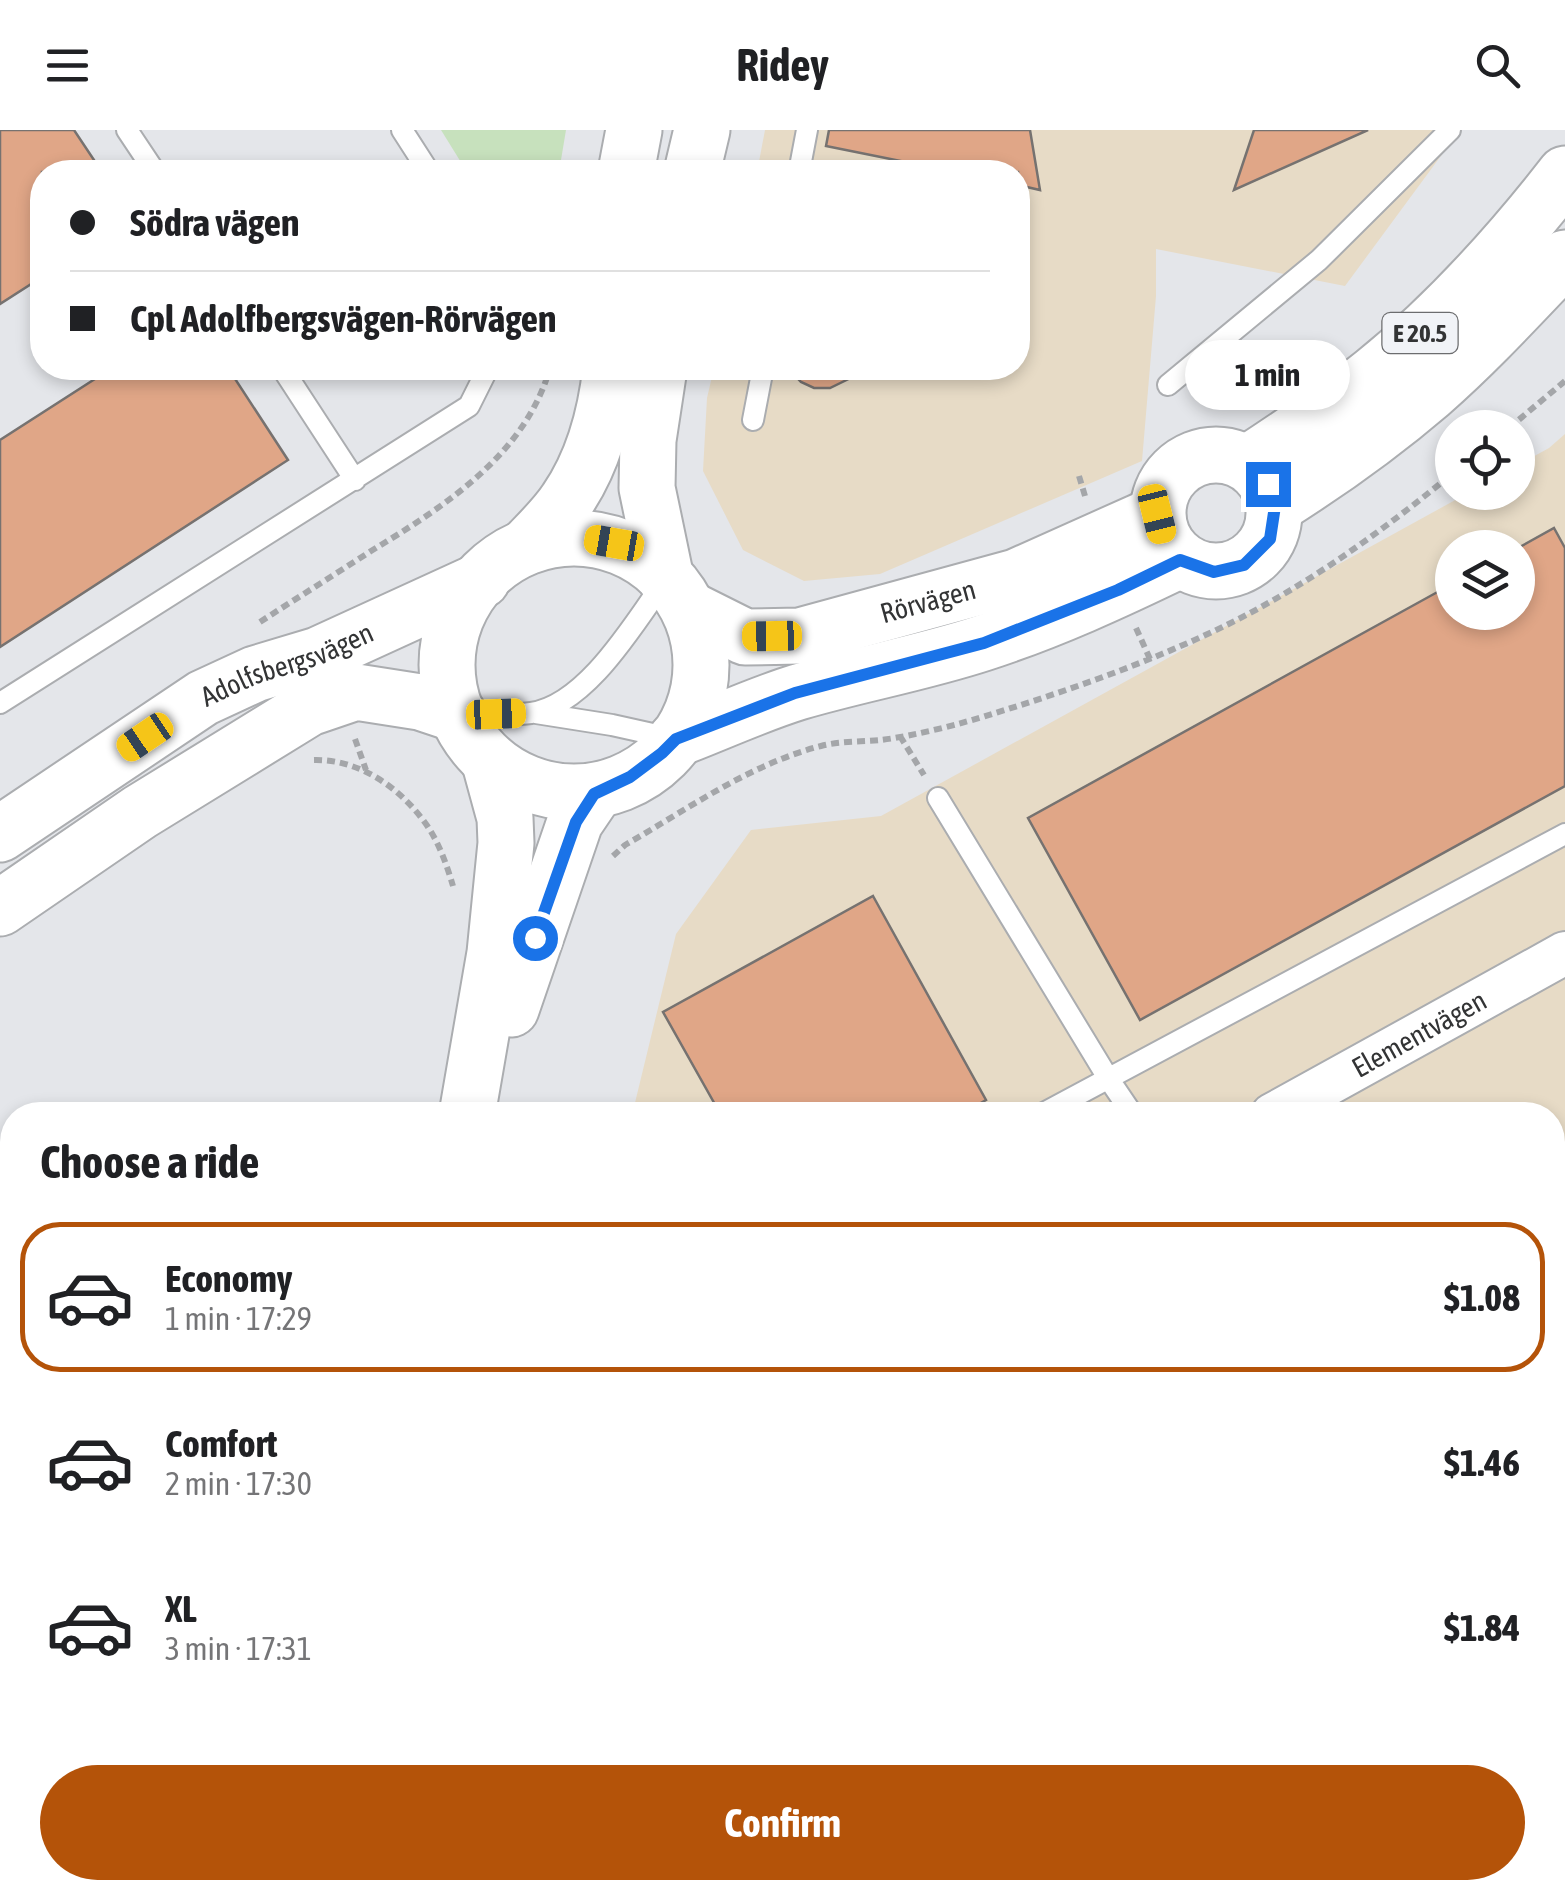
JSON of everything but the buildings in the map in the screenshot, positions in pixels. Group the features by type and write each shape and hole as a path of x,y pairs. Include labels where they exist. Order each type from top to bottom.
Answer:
{"main road":[{"path":"628,160 634,130"},
{"path":"695,160 702,130"},
{"name":"E 20.5","path":"1262,484 1317,418 1433,322 1483,272 1565,174"},
{"name":"E 20.5","path":"1262,484 1371,441 1430,393 1565,258"},
{"path":"609,380 603,415 586,465 567,500 526,547 506,558 468,596 455,619 447,646 452,694 474,743 490,762 528,785 568,795 594,794 630,777 662,753 690,718 701,679 702,636 678,594 648,488 648,440 658,380"},
{"path":"1216,454 1262,484 1270,539 1244,565 1214,572 1169,537 1164,484 1188,461 1216,454"},
{"name":"Rörvägen","path":"526,547 547,538 570,535 614,543 636,552 678,594 745,637 800,636 1169,537"},
{"path":"676,739 795,693 984,643 1118,590 1169,537"},
{"name":"Adolfsbergsvägen","path":"0,834 202,698 255,674 318,655 482,580"},
{"name":"Adolfsbergsvägen","path":"0,908 140,812 309,708 356,692 420,702 459,715"},
{"path":"472,1102 506,843 505,818 490,762"},
{"path":"475,1102 576,822 594,794"}],"street":[{"name":"Elementvägen","path":"1296,1102 1565,953"}],"lane":[{"path":"127,130 147,160"},
{"path":"402,130 421,160"},
{"path":"801,160 807,130"},
{"path":"1168,384 1319,260 1450,130"},
{"path":"290,380 355,480"},
{"path":"0,703 468,406 482,380"},
{"path":"753,420 761,380"},
{"path":"534,712 566,699 678,594"},
{"path":"459,715 534,712 676,739"},
{"path":"938,798 1125,1102"},
{"path":"1064,1102 1565,834"}],"path":[{"path":"259,622 410,527 477,479 526,423 546,380"},
{"path":"1531,410 1565,382"},
{"path":"626,846 756,769 824,745 886,740 988,716 1105,678 1214,632 1338,559 1435,488"},
{"path":"900,736 938,798"},
{"path":"309,760 332,760 366,771 407,802 436,840 454,887"}],"shaded area":[{"path":"765,130 1460,130 1345,286 1156,249 1156,296 1142,461 880,574 804,581 743,550 703,471 711,380 1030,380 1030,160 759,160"},
{"path":"1565,434 1565,1102 635,1102 676,934 751,830 881,816 1437,510 1535,510 1535,456"}],"green space":[{"path":"441,130 566,130 561,160 460,160"}],"route":[{"path":"535,938 576,822 594,794 630,777 676,739 795,693 984,643 1118,590 1180,560 1214,572 1244,565 1270,539 1275,506 1268,484"}]}
